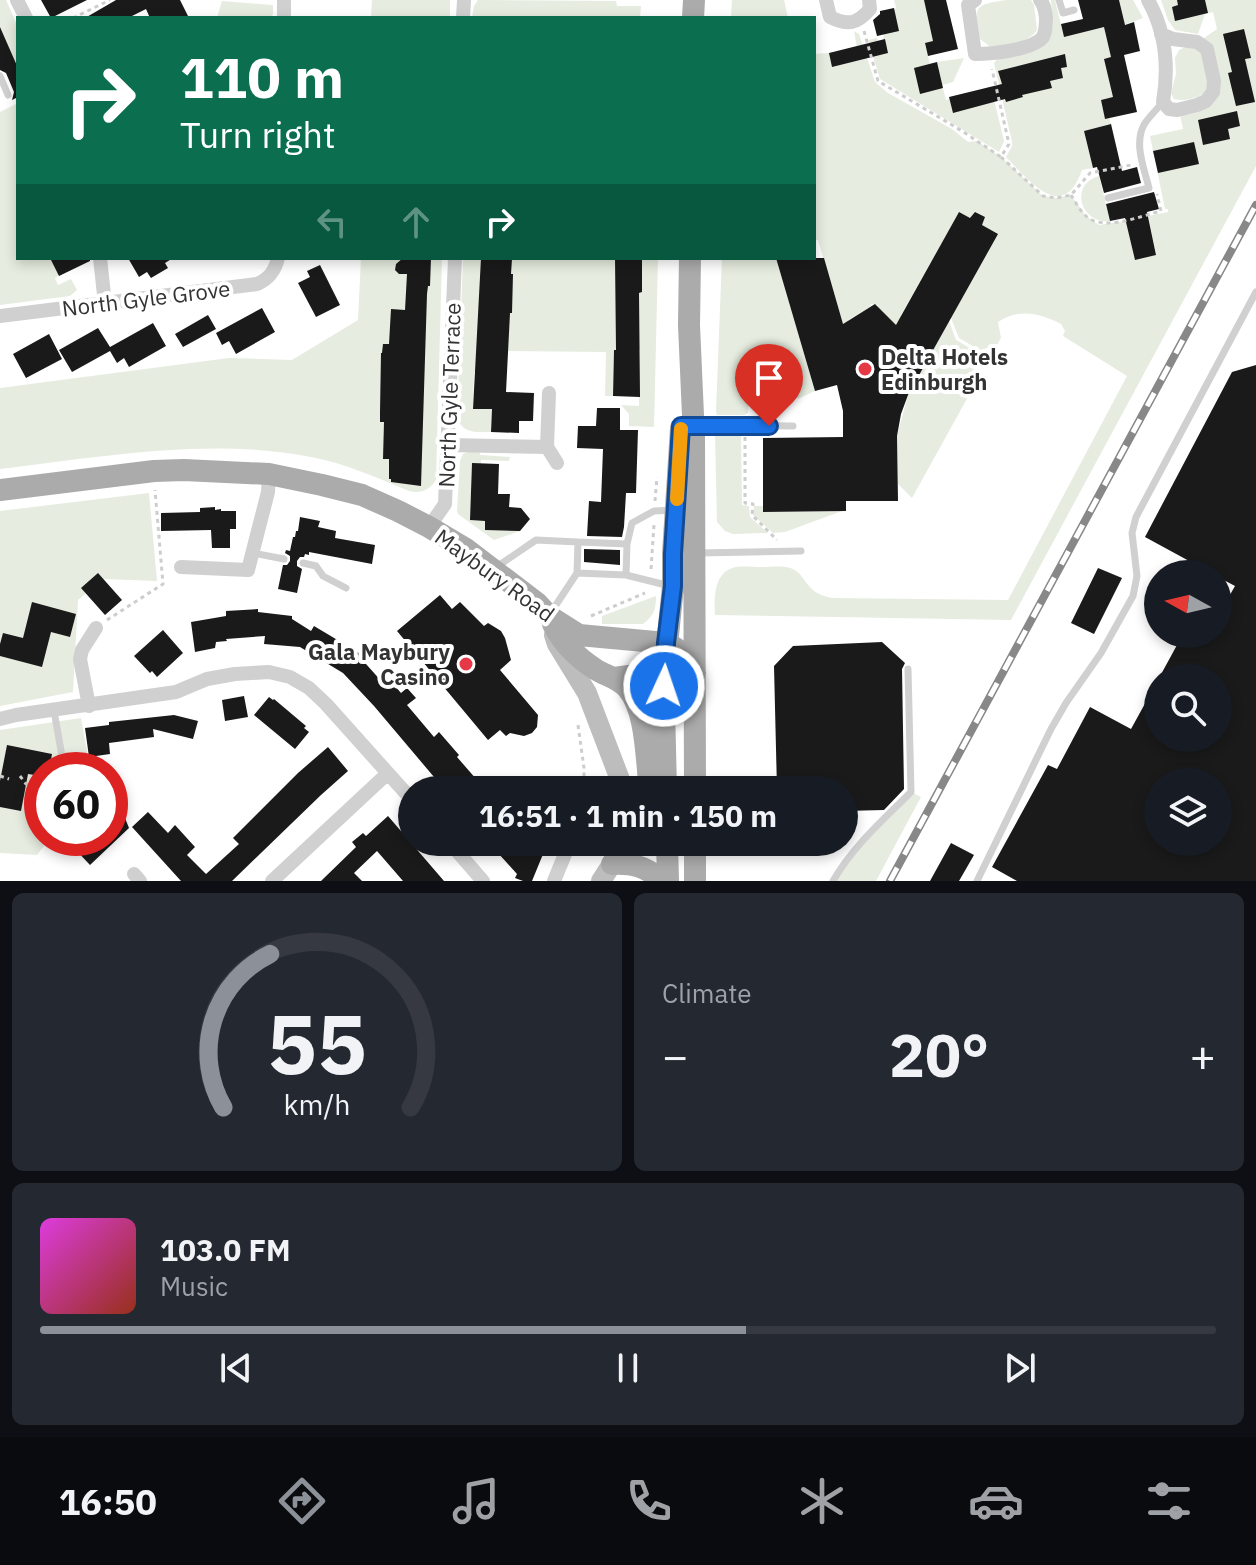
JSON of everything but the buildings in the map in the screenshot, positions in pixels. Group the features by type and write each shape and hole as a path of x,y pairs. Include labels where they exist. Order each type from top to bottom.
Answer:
{"main road":[{"path":"666,776 664,707 683,586 690,260"},
{"name":"Maybury Road","path":"0,490 154,471 269,474 322,485 362,495 429,527 494,569 549,616 579,635 606,637 671,653"},
{"path":"683,586 695,628 695,776"},
{"path":"549,616 561,640 625,686 633,696 641,718 648,776"},
{"path":"605,673 651,673 695,628"},
{"path":"671,653 695,673"},
{"path":"666,856 668,881"},
{"path":"695,856 695,881"},
{"path":"607,873 636,865 657,876 660,881"}],"street":[{"path":"826,0 830,17 840,22 860,20 870,9 869,0"},
{"path":"975,0 968,5 975,54 1033,44 1044,36 1047,25 1040,0"},
{"path":"1148,0 1167,59 1163,102 1169,109 1177,110 1206,101 1213,92 1214,81 1207,49 1197,42 1161,34"},
{"path":"100,260 105,304"},
{"name":"North Gyle Grove","path":"0,316 257,284 266,280 278,260"},
{"name":"North Gyle Terrace","path":"429,527 445,504 455,260"},
{"path":"549,393 547,447 557,463"},
{"path":"448,445 547,447"},
{"path":"181,567 248,570 268,492 269,474"},
{"path":"549,616 557,644 587,693 619,776"},
{"path":"89,706 80,659 96,628"},
{"path":"587,693 605,673 606,637"},
{"path":"0,719 176,692 207,679 235,674 269,672 290,677 309,688 398,784"},
{"path":"272,881 388,773"},
{"path":"461,856 483,881"},
{"path":"554,881 564,856"}],"lane":[{"path":"1059,0 1063,13 1074,10"},
{"path":"0,76 8,95"},
{"path":"1108,198 1149,188 1139,137 1144,124 1163,102"},
{"path":"977,881 1056,720 1130,603 1136,584 1132,533 1136,517 1256,292"},
{"path":"687,426 793,426"},
{"path":"626,575 627,544 632,523 654,511 685,510"},
{"path":"494,569 536,540 627,544"},
{"path":"549,616 577,573 578,542"},
{"path":"683,554 801,551"},
{"path":"253,553 284,559"},
{"path":"303,563 316,566 323,576 346,588"},
{"path":"577,573 626,575 683,586"},
{"path":"833,881 856,846 911,792 908,669"},
{"path":"54,711 61,752"}],"path":[{"path":"77,16 110,0"},
{"path":"860,20 878,81 1001,157 1043,196 1056,198 1071,195 1090,173 1142,163"},
{"path":"988,54 1009,144 1001,157"},
{"path":"1071,195 1086,216 1099,224 1111,223 1161,211 1156,187"},
{"path":"745,426 745,503 753,504 752,515 788,552"},
{"path":"96,628 163,584 154,471"},
{"path":"591,616 650,591"},
{"path":"578,724 584,776"},
{"path":"0,776 9,779"},
{"path":"20,776 24,781"}],"shaded area":[{"path":"0,0 6,0 16,22 16,63 0,27"},
{"path":"372,0 450,0 450,16 371,16"},
{"path":"478,0 616,1 617,6 641,6 640,16 472,16"},
{"path":"732,0 784,0 788,16 731,16"},
{"path":"894,0 934,0 933,41 925,44 930,64 942,85 946,100 991,87 1004,141 999,152 880,79 868,40 877,38 881,52 884,34 896,7"},
{"path":"1007,0 1031,0 1037,30 1023,41 992,48 980,39 978,9"},
{"path":"1051,0 1055,0 1064,37 1085,18 1081,12 1119,3 1119,0 1133,0 1143,18 1105,32 1108,44 1114,43 1125,54 1104,59 1118,96 1101,100 1105,118 1109,118 1111,124 1084,131 1093,168 1082,170 1074,186 1065,194 1055,196 1035,185 1006,157 1012,142 994,63 997,59 1049,40 1053,25"},
{"path":"1161,0 1256,0 1256,166 1011,620 715,615 715,593 719,579 729,569 739,567 777,566 793,569 815,591 832,598 1008,600 1127,376 1063,336 1065,331 1061,324 1037,315 1014,315 998,322 1001,338 997,345 983,352 959,338 951,318 959,212 901,315 901,331 878,305 871,304 848,320 859,351 852,354 816,240 816,54 829,53 859,60 854,31 859,34 875,82 888,93 952,129 968,142 977,141 1001,157 1043,196 1056,198 1071,195 1086,216 1099,225 1126,221 1135,260 1156,254 1148,216 1168,212 1150,136 1183,129 1180,115 1211,100 1204,38 1217,29 1213,12 1205,14 1198,34 1175,30"},
{"path":"222,1 273,5 271,16 218,16"},
{"path":"1190,45 1202,51 1209,89 1193,98 1174,99 1171,93 1176,74 1175,58 1179,50"},
{"path":"964,58 953,82 942,85 937,62"},
{"path":"16,104 16,260 51,260 59,275 55,278 58,285 71,279 77,290 70,296 0,305 0,112"},
{"path":"1099,176 1110,221 1091,216 1082,203 1084,187"},
{"path":"361,260 442,260 436,480 428,489 409,491 349,467 311,457 235,449 156,451 0,469 0,388 229,358 292,360 358,320"},
{"path":"463,260 658,260 654,427 629,426 629,414 621,405 639,406 640,350 614,350 613,396 605,396 606,352 508,351 508,348 474,372 473,408 492,409 491,432 471,431 463,427 457,418"},
{"path":"722,260 777,260 815,391 798,399 796,368 750,371 748,413 717,415"},
{"path":"949,321 956,340 982,355 976,367 979,377 912,498 898,484 897,436 908,395"},
{"path":"719,430 741,432 742,505 749,506 750,517 768,533 733,534 717,522 715,435"},
{"path":"480,451 480,455 510,457 509,461 481,460 481,464 472,464 470,520 485,521 485,530 520,531 494,540 458,514 460,461 463,454"},
{"path":"149,493 157,581 103,579 78,600 73,692 0,706 0,511"},
{"path":"754,506 764,506 764,512 842,511 785,532 773,533 753,515"},
{"path":"656,596 654,612 643,624 602,624 602,616"},
{"path":"81,718 87,752 24,752 24,854 0,853 0,730"},
{"path":"911,792 921,797 876,881 833,881 850,856 858,856 858,847"}],"railway":[{"path":"890,881 1256,205"}],"slow traffic":[{"path":"677,499 681,429"}],"place":[{"name":"Delta Hotels Edinburgh","path":"865,369"},
{"name":"Gala Maybury Casino","path":"466,664"}],"route":[{"path":"664,686 673,586 681,426 769,426"}]}
